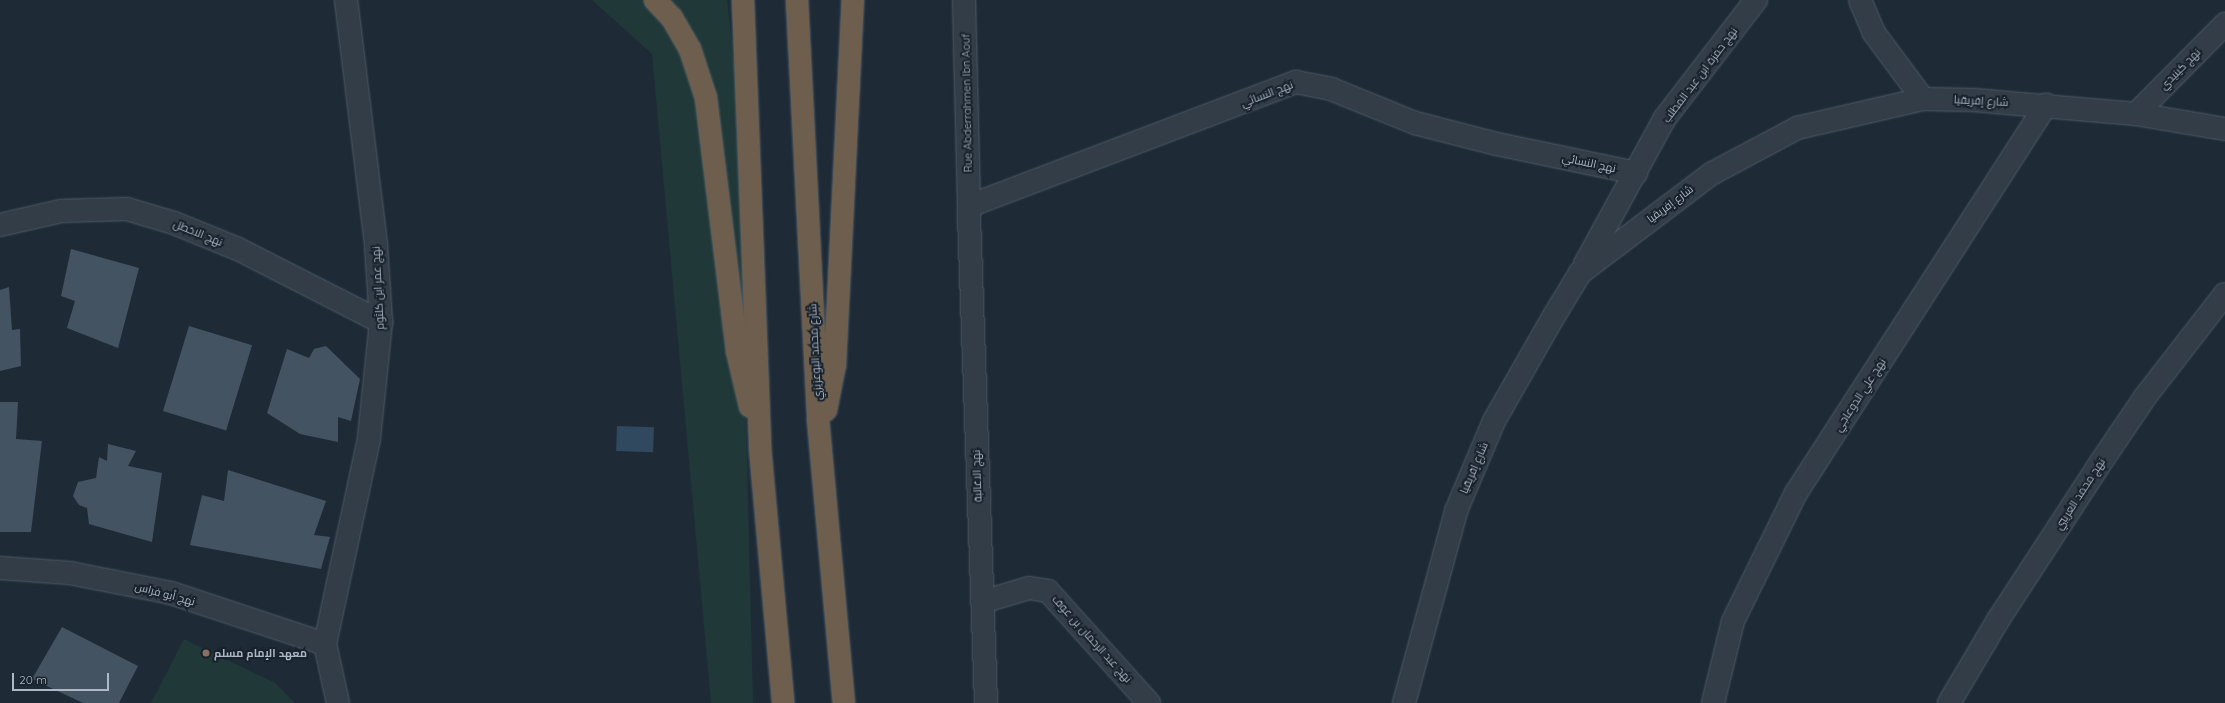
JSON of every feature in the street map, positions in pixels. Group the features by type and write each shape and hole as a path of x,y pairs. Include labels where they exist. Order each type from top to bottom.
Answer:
{"highway":[{"path":"655,0 672,18 690,49 706,98 737,351 760,448"},
{"path":"743,0 760,448 783,703"},
{"name":"شارع محمد البوعزيزي","path":"797,0 820,439 844,703"},
{"path":"820,439 835,364 853,0"}],"street":[{"name":"نهج عمر ابن كلثوم","path":"325,644 369,438 381,322 376,244 346,0"},
{"name":"Rue Abderrahmen Ibn Aouf","path":"964,0 969,206"},
{"name":"نهج حمزة ابن عبد المطلب","path":"1580,273 1665,118 1756,0"},
{"path":"1860,0 1874,33 1923,99"},
{"name":"نهج كينيدي","path":"2136,114 2225,24"},
{"name":"نهج النسائي","path":"969,206 1296,82 1331,89 1415,123 1497,144 1636,173"},
{"name":"شارع إفريقيا","path":"1404,703 1456,511 1494,421 1580,273 1711,174 1797,128 1923,99 2046,105 2136,114 2225,129"},
{"name":"نهج علي الدوعاجي","path":"1713,703 1733,621 1796,493 2046,105"},
{"name":"نهج الاغالبة","path":"969,206 986,703"},
{"name":"نهج الاخطل","path":"0,225 61,211 127,209 174,223 238,249 381,322"},
{"name":"نهج محمد العريبي","path":"1949,703 1998,620 2097,468 2145,398 2225,294"},
{"name":"نهج أبو فراس","path":"0,568 70,574 163,592 325,644"},
{"name":"نهج عبد الرحمان بن عوف","path":"982,602 1029,588 1048,591 1149,703"},
{"path":"325,644 338,703"}],"green space":[{"path":"592,0 727,0 738,96 753,703 711,703 652,54"},
{"path":"184,639 275,683 295,703 151,703"}],"water":[{"path":"617,426 654,427 653,452 616,451"}],"building":[{"path":"71,249 139,268 118,348 67,328 75,301 61,296"},
{"path":"9,287 12,330 20,329 21,366 0,371 0,290"},
{"path":"189,326 252,345 226,430 163,411"},
{"path":"326,346 360,379 351,421 338,417 338,442 300,434 267,413 287,349 309,358 314,349"},
{"path":"0,402 18,402 16,439 42,441 31,532 0,532"},
{"path":"108,444 136,451 128,466 162,473 152,542 89,524 87,508 79,505 73,496 78,482 96,478 99,457 107,461"},
{"path":"228,470 326,501 314,535 330,537 321,569 190,545 202,495 224,501"},
{"path":"62,627 138,666 119,703 83,703 32,679"}],"place":[{"name":"معهد الإمام مسلم","path":"206,653"}]}
